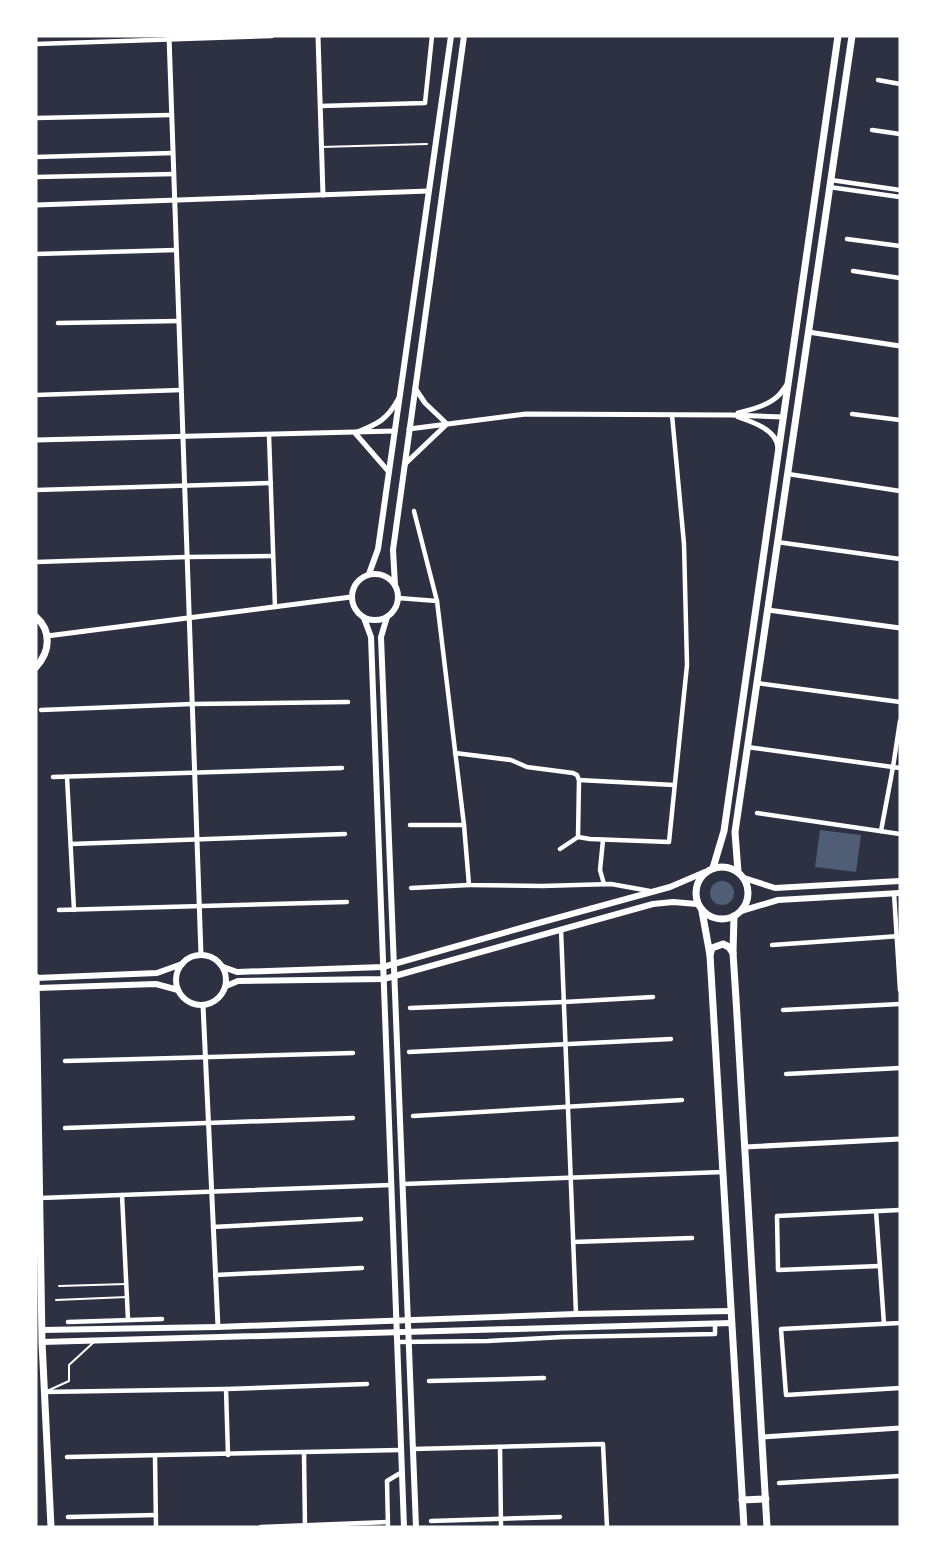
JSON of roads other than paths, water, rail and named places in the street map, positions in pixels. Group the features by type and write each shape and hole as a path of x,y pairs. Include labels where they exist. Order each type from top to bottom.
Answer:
{"main road":[{"path":"369,574 378,549 451,36"},
{"path":"395,585 381,574 363,576 356,583 351,597 354,609 364,618 378,620 387,617 398,603 393,550 464,36"},
{"path":"713,868 724,831 838,36"},
{"path":"738,872 735,832 852,36"},
{"path":"36,616 45,628 48,645 36,675"},
{"path":"387,617 381,637 416,1527"},
{"path":"364,618 371,637 404,1527"},
{"path":"51,1527 39,1342 40,1198 36,977 156,973 201,955 213,958 223,967 237,972 371,969 653,892 722,866 738,872 744,878 748,895 741,911"},
{"path":"705,872 699,878 695,895 702,911 710,955 744,1527"},
{"path":"744,878 775,888 900,882"},
{"path":"702,911 714,918 728,918 741,911 778,900 897,893"},
{"path":"226,986 238,981 384,979 653,904 697,903"},
{"path":"734,916 734,953 767,1527"},
{"path":"710,955 712,948 723,944 734,953"},
{"path":"183,963 177,976 178,990 191,1003 203,1005 215,1001 224,992 226,980 223,967"},
{"path":"36,988 156,984 178,990"},
{"path":"39,1330 218,1327 576,1314 731,1311"},
{"path":"39,1342 732,1323"},
{"path":"742,1500 766,1499"}],"street":[{"path":"36,44 272,36"},
{"path":"318,36 323,195"},
{"path":"320,106 425,104 432,36"},
{"path":"169,38 201,955"},
{"path":"879,80 900,84"},
{"path":"36,118 171,115"},
{"path":"872,130 900,134"},
{"path":"36,157 173,153"},
{"path":"36,177 174,174"},
{"path":"830,184 900,190"},
{"path":"830,184 900,197"},
{"path":"36,205 429,191"},
{"path":"847,239 900,246"},
{"path":"36,255 176,250"},
{"path":"853,272 900,278"},
{"path":"58,323 179,321"},
{"path":"808,332 900,346"},
{"path":"731,415 769,402 778,396 788,382"},
{"path":"415,388 425,403 447,424"},
{"path":"36,394 181,390"},
{"path":"356,433 377,424 392,411 400,396"},
{"path":"409,429 526,414 783,417"},
{"path":"852,414 900,420"},
{"path":"560,849 578,837 669,842 687,665 684,544 672,415"},
{"path":"731,415 749,420 765,430 777,443 778,454"},
{"path":"405,464 447,424"},
{"path":"36,440 395,431"},
{"path":"356,433 389,472"},
{"path":"269,435 275,607"},
{"path":"788,474 900,491"},
{"path":"36,490 270,483"},
{"path":"414,511 437,601 469,885"},
{"path":"777,542 900,559"},
{"path":"36,562 273,556"},
{"path":"47,636 351,597"},
{"path":"398,598 437,601"},
{"path":"768,610 900,628"},
{"path":"757,683 900,702"},
{"path":"41,710 192,704 348,702"},
{"path":"881,831 900,721"},
{"path":"747,747 900,768"},
{"path":"455,753 511,760 527,767 577,775 579,780 578,837"},
{"path":"53,777 342,768"},
{"path":"68,777 74,910"},
{"path":"579,780 674,785"},
{"path":"757,813 900,834"},
{"path":"410,825 464,825"},
{"path":"70,843 345,834"},
{"path":"603,840 600,870 604,884"},
{"path":"411,888 469,885 611,884 653,892"},
{"path":"897,893 900,990"},
{"path":"59,910 347,902"},
{"path":"561,929 576,1314"},
{"path":"772,945 898,936"},
{"path":"410,1008 653,997"},
{"path":"783,1010 900,1004"},
{"path":"203,1005 218,1327"},
{"path":"409,1052 671,1039"},
{"path":"65,1061 353,1053"},
{"path":"786,1074 900,1068"},
{"path":"413,1116 682,1100"},
{"path":"65,1128 353,1118"},
{"path":"745,1147 900,1139"},
{"path":"403,1184 723,1172"},
{"path":"40,1198 391,1185"},
{"path":"123,1195 128,1320"},
{"path":"880,1266 778,1270 777,1216 900,1210"},
{"path":"876,1211 884,1324"},
{"path":"213,1227 361,1219"},
{"path":"573,1242 692,1238"},
{"path":"215,1275 362,1268"},
{"path":"68,1322 162,1319"},
{"path":"397,1342 715,1334 715,1323"},
{"path":"900,1323 781,1329 786,1395 900,1388"},
{"path":"674,1324 674,1334"},
{"path":"642,1325 642,1335"},
{"path":"429,1381 544,1378"},
{"path":"44,1392 367,1384"},
{"path":"226,1389 228,1455"},
{"path":"762,1437 900,1428"},
{"path":"413,1449 603,1444 607,1527"},
{"path":"500,1447 501,1527"},
{"path":"67,1457 401,1450"},
{"path":"304,1453 305,1526"},
{"path":"155,1456 156,1527"},
{"path":"261,1527 388,1524 387,1481 402,1472"},
{"path":"778,1483 900,1476"},
{"path":"68,1517 156,1515"},
{"path":"431,1521 560,1517"}],"lane":[{"path":"321,147 427,144"},
{"path":"59,1286 126,1284"},
{"path":"56,1300 127,1297"},
{"path":"44,1392 69,1381 69,1365 96,1340"}],"water":[{"path":"820,830 861,835 856,872 815,867"},
{"path":"722,881 727,882 733,888 733,898 727,904 722,905 717,904 711,898 710,893 711,888 717,882"}]}
